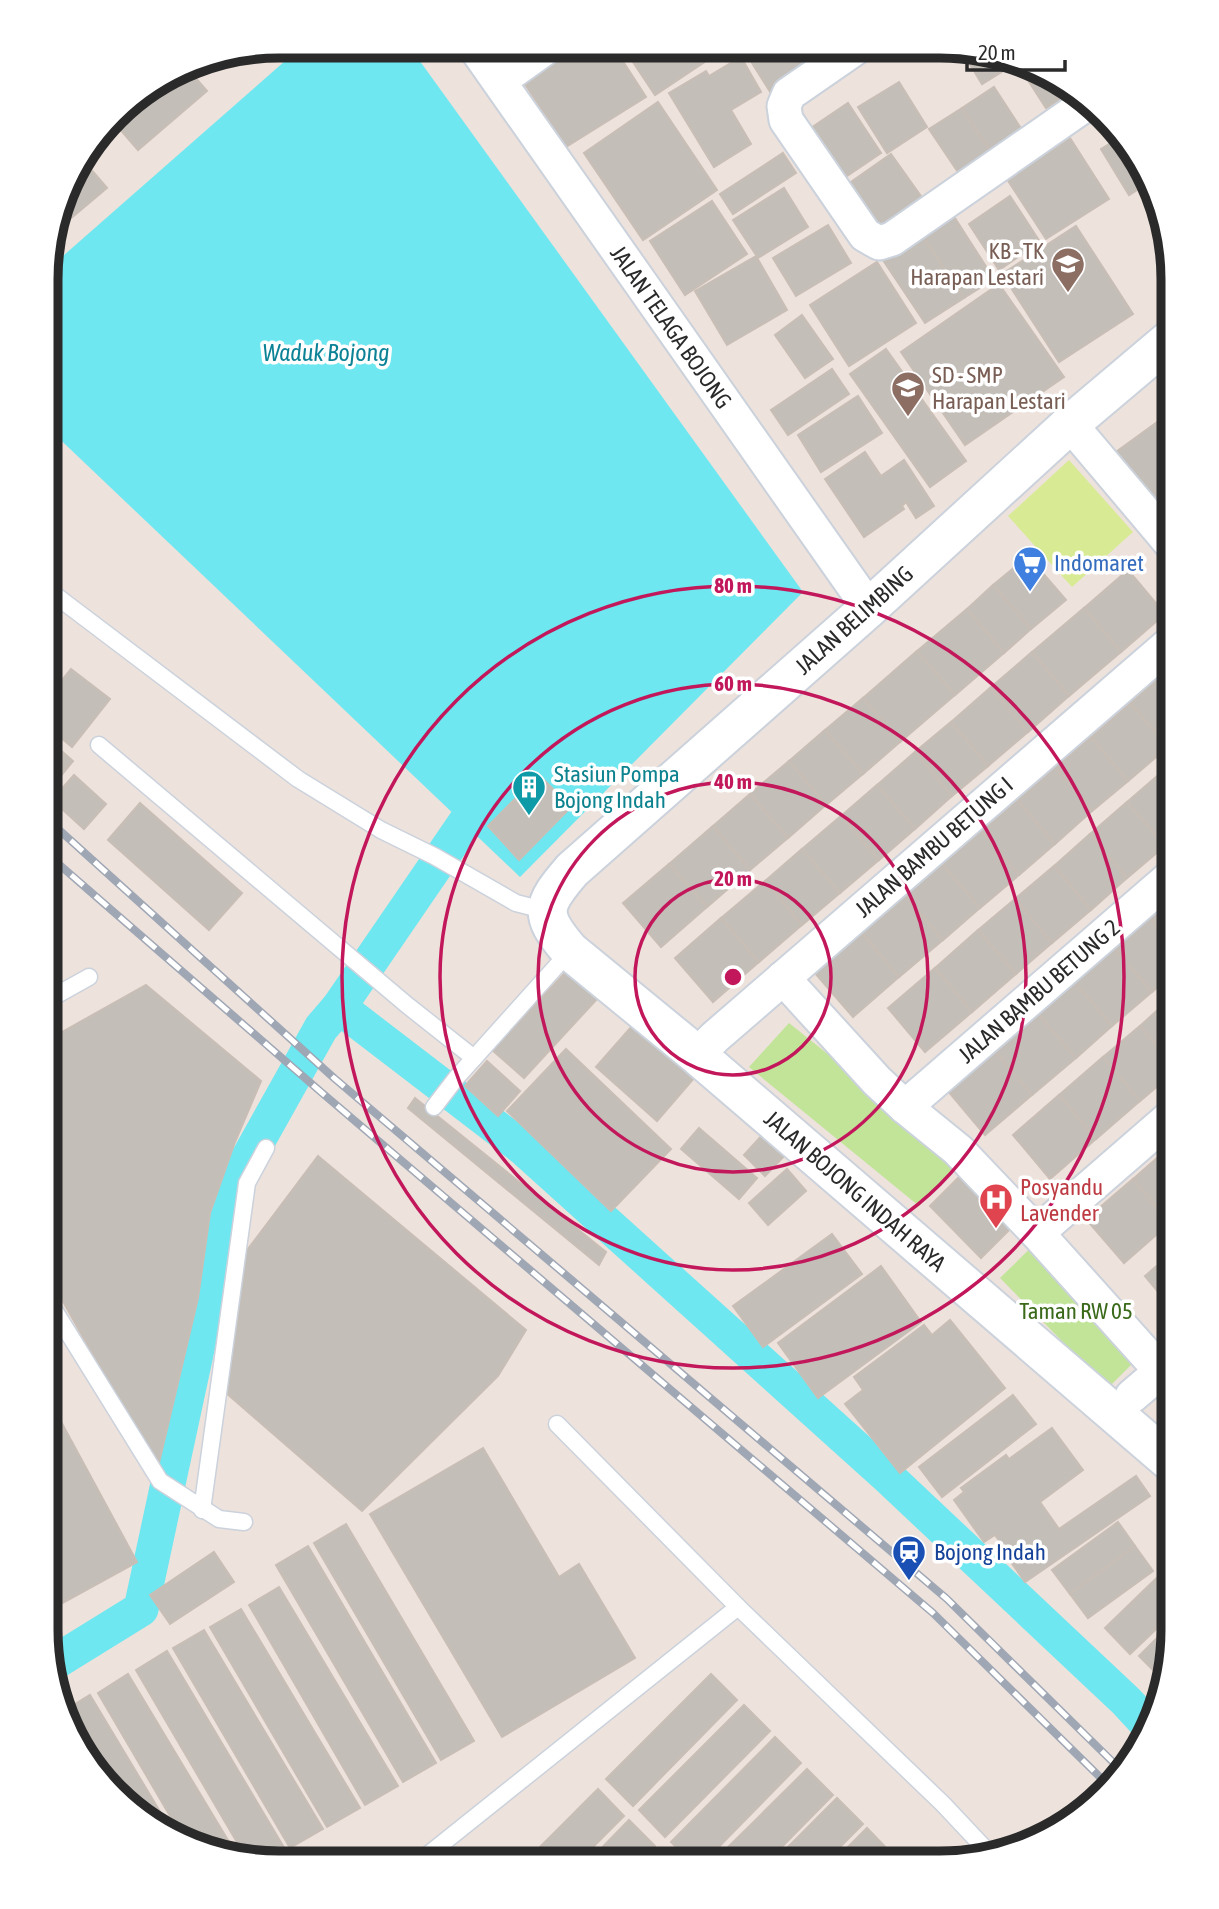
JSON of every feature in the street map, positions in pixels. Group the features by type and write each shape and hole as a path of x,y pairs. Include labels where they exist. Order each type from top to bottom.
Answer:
{"street":[{"name":"JALAN TELAGA BOJONG","path":"483,58 869,608"},
{"path":"499,81 531,58"},
{"path":"841,58 789,94 784,106 786,120 865,236 878,243 892,239 1081,108"},
{"name":"JALAN BELIMBING","path":"531,907 551,895 572,870 869,608 1070,424 1161,348"},
{"path":"1070,424 1161,531"},
{"name":"JALAN BAMBU BETUNG I","path":"697,1055 1161,651"},
{"name":"JALAN BAMBU BETUNG 2","path":"905,1107 1161,886"},
{"name":"JALAN BOJONG INDAH RAYA","path":"531,907 570,951 697,1055 1161,1454"},
{"path":"783,978 877,1081 958,1150 1161,1360"},
{"path":"1037,1233 1161,1125"},
{"path":"1132,1396 1161,1371"}],"lane":[{"path":"58,597 298,779 381,830 531,907"},
{"path":"99,745 407,1005 474,1058"},
{"path":"437,1103 570,951"},
{"path":"58,994 89,976"},
{"path":"196,1505 247,1183 266,1148"},
{"path":"58,1316 160,1480 219,1519 244,1521"},
{"path":"557,1424 738,1607 943,1804 983,1847"},
{"path":"436,1851 738,1607"}],"green space":[{"path":"1069,460 1133,532 1072,587 1008,516"},
{"path":"789,1023 961,1161 919,1206 749,1067"},
{"name":"Taman RW 05","path":"1044,1235 1151,1345 1108,1388 1000,1278"}],"water":[{"name":"Waduk Bojong","path":"288,58 418,58 803,592 520,877 58,437 59,259"}],"building":[{"path":"558,58 621,58 646,97 566,147 523,81"},
{"path":"630,58 710,58 655,95"},
{"path":"742,58 761,92 731,110 751,144 714,167 669,93 706,71 709,76"},
{"path":"749,58 819,58 774,98"},
{"path":"967,60 1007,68 982,84"},
{"path":"193,75 207,91 138,150 118,128 156,95"},
{"path":"1024,75 1065,96 1046,108"},
{"path":"899,82 927,127 887,153 858,107"},
{"path":"994,87 1024,133 992,154 962,108"},
{"path":"658,102 717,190 643,240 584,153"},
{"path":"848,103 881,153 838,182 805,132"},
{"path":"962,108 992,154 960,175 929,129"},
{"path":"1070,138 1109,199 1046,239 1007,179"},
{"path":"1114,141 1132,168 1141,188 1129,195 1101,149"},
{"path":"783,153 796,173 733,214 720,194"},
{"path":"891,154 928,206 877,241 841,189"},
{"path":"88,166 107,188 65,224"},
{"path":"784,188 808,227 758,258 733,220"},
{"path":"1010,196 1040,242 999,270 969,224"},
{"path":"712,201 747,254 685,295 650,241"},
{"path":"953,215 994,279 964,298 922,235"},
{"path":"828,225 851,263 796,296 773,258"},
{"name":"KB - TK Harapan Lestari","path":"1076,226 1133,314 1059,362 1002,274"},
{"path":"922,235 964,298 925,323 883,260"},
{"path":"756,256 787,310 727,345 695,291"},
{"path":"877,262 916,323 849,366 810,305"},
{"path":"999,284 1064,377 965,445 901,352"},
{"path":"802,315 833,359 805,378 775,335"},
{"name":"SD - SMP Harapan Lestari","path":"886,349 966,461 930,487 850,374"},
{"path":"832,369 849,394 788,435 771,410"},
{"path":"858,396 882,433 821,472 798,435"},
{"path":"1161,419 1161,513 1116,452"},
{"path":"865,452 881,476 904,460 934,506 916,518 906,502 902,506 904,509 864,537 825,479"},
{"name":"Indomaret","path":"1028,556 1066,600 1031,629 993,585"},
{"path":"1128,570 1161,609 1161,617 1121,652 1084,608"},
{"path":"993,585 1031,629 1004,653 967,609"},
{"path":"1084,608 1121,652 1069,696 1032,652"},
{"path":"967,609 1004,653 955,695 917,651"},
{"path":"917,651 955,695 900,742 863,698"},
{"path":"1032,652 1069,696 1028,732 990,688"},
{"path":"71,669 110,699 72,747 58,735 58,685"},
{"path":"1157,680 1161,685 1161,739 1130,703"},
{"path":"990,688 1028,732 988,766 951,722"},
{"path":"863,698 900,742 863,774 825,730"},
{"path":"1130,703 1161,739 1161,753 1128,781 1091,737"},
{"path":"951,722 988,766 952,796 915,752"},
{"path":"825,730 863,774 826,805 789,761"},
{"path":"1091,737 1128,781 1092,811 1055,767"},
{"path":"58,748 73,761 58,779"},
{"path":"915,752 952,796 915,829 877,785"},
{"path":"789,761 826,805 788,838 750,794"},
{"path":"1055,767 1092,811 1055,844 1017,800"},
{"path":"1161,773 1161,841 1127,802"},
{"path":"74,775 106,804 84,829 58,805 58,793"},
{"name":"Stasiun Pompa Bojong Indah","path":"539,775 571,807 519,860 488,826"},
{"path":"877,785 915,829 879,860 841,816"},
{"path":"750,794 788,838 750,870 713,826"},
{"path":"1017,800 1055,844 1019,875 981,831"},
{"path":"1127,802 1161,841 1161,849 1127,878 1090,834"},
{"path":"140,803 242,893 209,930 108,840"},
{"path":"841,816 879,860 840,893 802,849"},
{"path":"713,826 750,870 707,907 669,864"},
{"path":"981,831 1019,875 980,908 942,864"},
{"path":"1090,834 1127,878 1091,910 1054,866"},
{"path":"802,849 840,893 802,925 765,881"},
{"path":"669,864 707,907 661,947 623,903"},
{"path":"942,864 980,908 943,940 905,896"},
{"path":"1054,866 1091,910 1052,943 1015,899"},
{"path":"765,881 802,925 759,962 721,918"},
{"path":"905,896 943,940 899,977 862,933"},
{"path":"1015,899 1052,943 1016,974 978,930"},
{"path":"1161,908 1161,931 1150,918"},
{"path":"721,918 759,962 713,1002 675,958"},
{"path":"1150,918 1161,931 1161,984 1152,992 1114,948"},
{"path":"978,930 1016,974 972,1012 935,968"},
{"path":"862,933 899,977 853,1017 815,973"},
{"path":"1114,948 1152,992 1112,1026 1075,982"},
{"path":"935,968 972,1012 925,1052 888,1008"},
{"path":"566,972 597,999 524,1078 492,1050"},
{"path":"1075,982 1112,1026 1076,1058 1038,1014"},
{"path":"146,985 261,1081 235,1142 210,1213 198,1298 158,1467 58,1292 58,1034"},
{"path":"1161,1007 1161,1051 1140,1026"},
{"path":"1038,1014 1076,1058 1032,1095 995,1051"},
{"path":"633,1025 694,1078 657,1121 596,1067"},
{"path":"1140,1026 1161,1051 1161,1083 1140,1101 1103,1057"},
{"path":"566,1049 671,1149 611,1211 507,1111"},
{"path":"995,1051 1032,1095 985,1135 948,1091"},
{"path":"1103,1057 1140,1101 1096,1139 1059,1095"},
{"path":"487,1061 520,1091 498,1116 465,1086"},
{"path":"1059,1095 1096,1139 1050,1179 1013,1135"},
{"path":"415,1098 606,1252 599,1265 408,1108"},
{"path":"699,1128 757,1178 739,1199 681,1149"},
{"path":"765,1132 787,1153 765,1176 744,1155"},
{"path":"1161,1154 1161,1212 1133,1179"},
{"path":"318,1156 526,1330 498,1376 362,1511 224,1391 245,1253"},
{"path":"970,1166 1021,1218 981,1258 930,1206"},
{"path":"787,1169 806,1191 768,1225 749,1203"},
{"path":"1133,1179 1161,1212 1161,1231 1124,1263 1086,1219"},
{"path":"832,1234 862,1274 763,1347 733,1306"},
{"path":"1161,1262 1161,1295 1145,1276"},
{"path":"881,1266 921,1322 818,1398 778,1343"},
{"path":"950,1320 1005,1388 900,1473 845,1404 863,1390 854,1377 924,1325 932,1335"},
{"path":"1013,1395 1036,1424 942,1497 919,1467"},
{"path":"58,1416 137,1562 58,1605"},
{"path":"1052,1428 1083,1470 1040,1502 1059,1529 1136,1476 1150,1496 1025,1582 995,1535 984,1542 954,1500 964,1492 961,1488 1006,1455 1009,1459"},
{"path":"483,1448 559,1577 579,1564 635,1658 502,1737 370,1514"},
{"path":"1118,1522 1135,1546 1070,1594 1052,1570"},
{"path":"346,1524 474,1741 441,1760 314,1543"},
{"path":"308,1546 436,1763 403,1782 276,1565"},
{"path":"1135,1546 1153,1571 1088,1618 1070,1594"},
{"path":"214,1552 234,1582 170,1624 150,1595"},
{"path":"1161,1574 1161,1624 1130,1654 1105,1628"},
{"path":"279,1587 398,1786 365,1805 249,1605"},
{"path":"241,1609 360,1808 327,1827 210,1627"},
{"path":"204,1630 323,1829 290,1848 173,1648"},
{"path":"1161,1634 1157,1674 1139,1656"},
{"path":"167,1651 286,1851 240,1847 136,1670"},
{"path":"128,1674 231,1846 176,1826 98,1693"},
{"path":"711,1674 737,1700 633,1806 606,1779"},
{"path":"90,1695 165,1820 122,1787 103,1765 87,1741 71,1706"},
{"path":"744,1705 770,1731 665,1837 639,1810"},
{"path":"775,1737 801,1763 715,1851 680,1851 671,1842"},
{"path":"807,1769 833,1795 778,1851 724,1851"},
{"path":"598,1789 624,1816 589,1851 536,1851"},
{"path":"837,1798 863,1824 836,1851 784,1851"},
{"path":"629,1820 655,1846 650,1851 599,1851"},
{"path":"867,1828 889,1851 844,1851"}],"waterway":[{"path":"60,1659 141,1609 232,1187 321,1028 339,1007 465,823"},
{"path":"339,1007 523,1148 887,1476 1142,1719"}],"railway":[{"path":"58,829 334,1078 947,1599 1116,1765"},
{"path":"58,864 321,1092 933,1613 1103,1780"}],"place":[{"name":"KB - TK Harapan Lestari","path":"1068,294"},
{"name":"SD - SMP Harapan Lestari","path":"908,418"},
{"name":"Indomaret","path":"1030,593"},
{"name":"Stasiun Pompa Bojong Indah","path":"529,817"},
{"name":"Posyandu Lavender","path":"996,1230"},
{"name":"Bojong Indah","path":"909,1582"}]}
